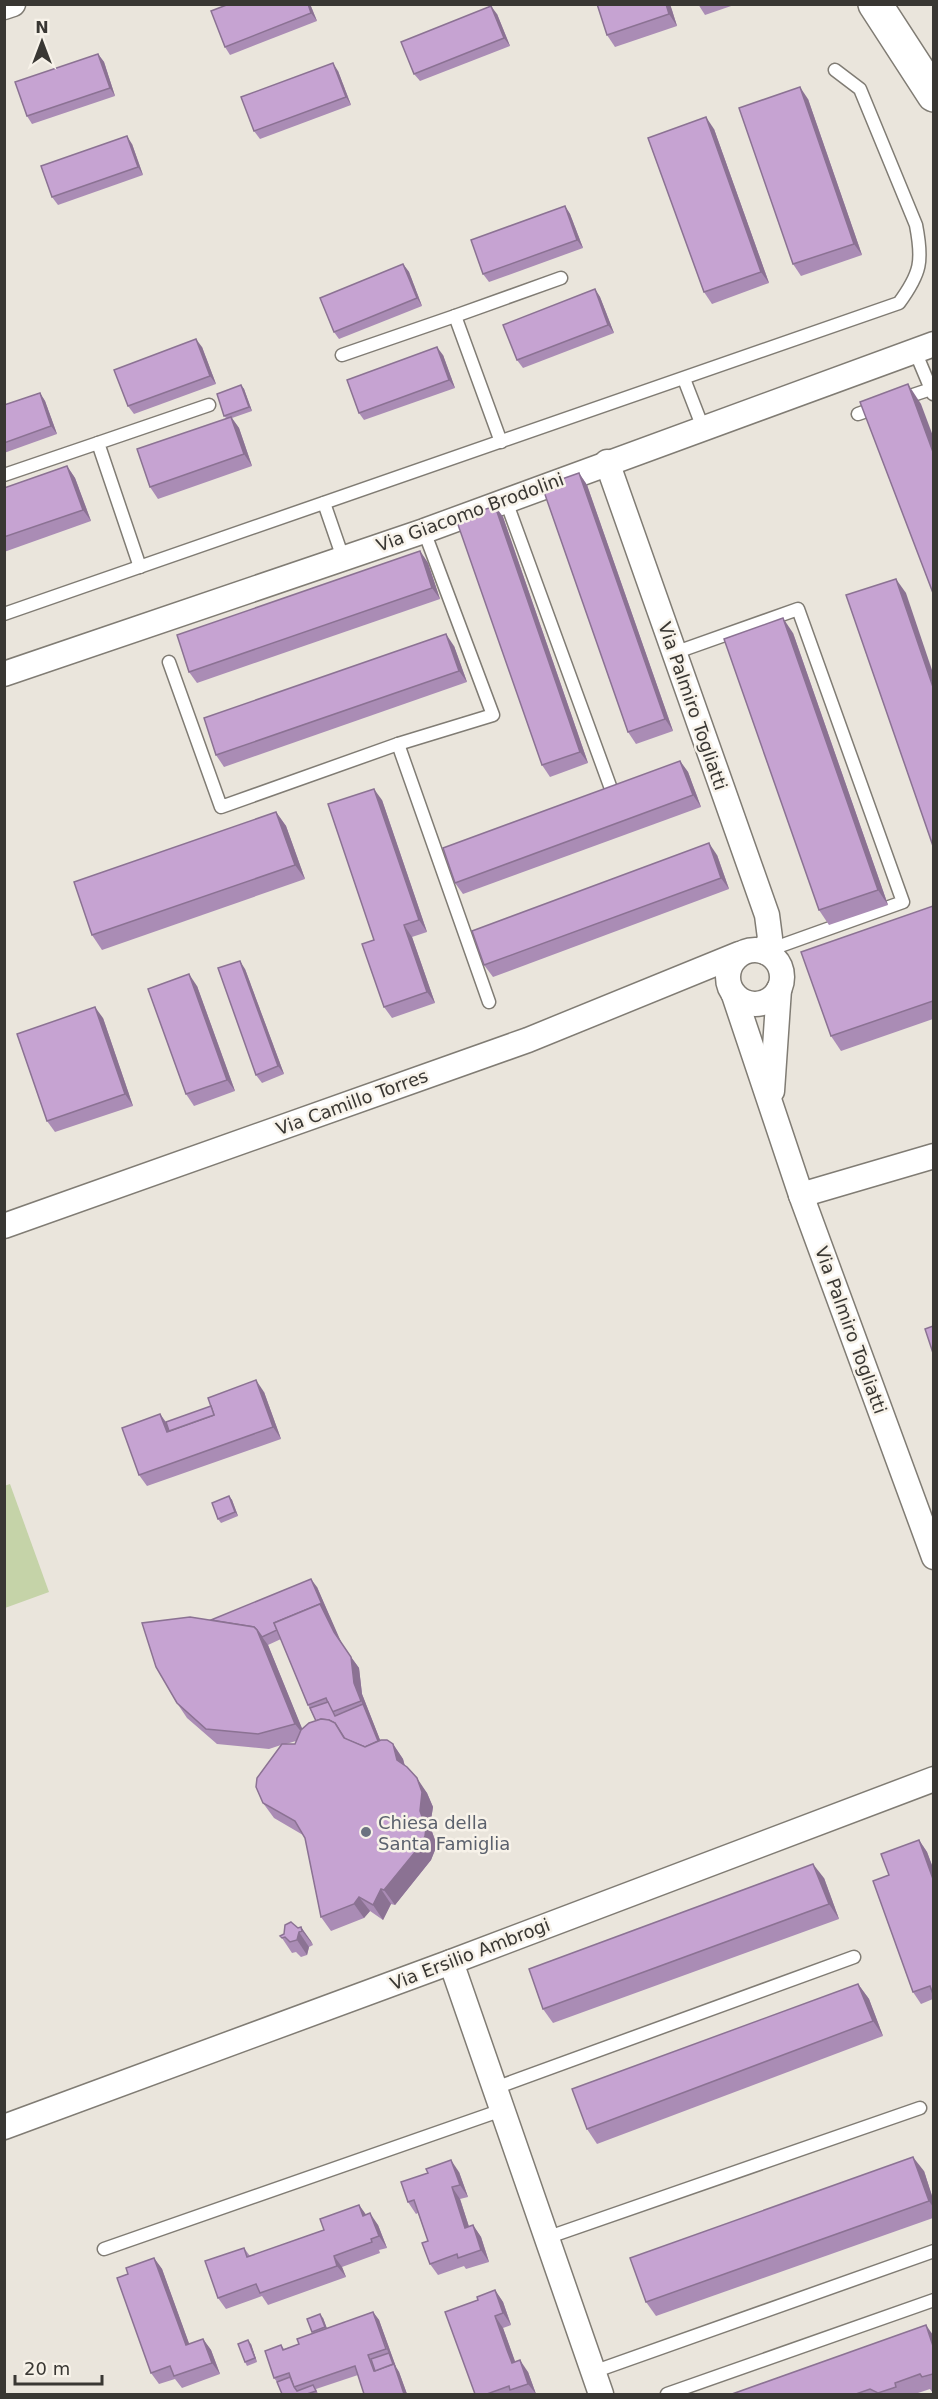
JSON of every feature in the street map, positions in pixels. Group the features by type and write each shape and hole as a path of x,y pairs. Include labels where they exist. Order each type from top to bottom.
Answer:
{"main road":[{"path":"875,4 933,95"}],"street":[{"path":"4,7 13,4"},
{"name":"Via Giacomo Brodolini","path":"4,674 424,531 924,347"},
{"name":"Via Palmiro Togliatti","path":"607,462 767,915 770,939 765,952"},
{"path":"697,972 731,990 740,1001 758,1004 774,997 779,989 782,971 778,963 765,952 747,951 739,954 728,969 731,990"},
{"name":"Via Camillo Torres","path":"4,1226 528,1040 739,954"},
{"name":"Via Palmiro Togliatti","path":"771,1102 779,989"},
{"name":"Via Palmiro Togliatti","path":"731,990 801,1195 931,1543"},
{"path":"801,1195 933,1156"},
{"name":"Via Ersilio Ambrogi","path":"4,2127 452,1962 933,1779"},
{"path":"452,1962 600,2394"}],"lane":[{"path":"4,614 899,303 912,286 919,269 920,246 916,225 860,89 835,70"},
{"path":"342,356 561,278"},
{"path":"455,316 501,442"},
{"path":"858,414 932,393 924,347"},
{"path":"684,379 703,428"},
{"path":"4,475 209,405"},
{"path":"98,443 140,567"},
{"path":"506,501 610,786"},
{"path":"324,503 343,558"},
{"path":"169,662 220,807 398,744 493,715 424,531"},
{"path":"674,653 798,609 903,902 765,952"},
{"path":"398,744 489,1002"},
{"path":"104,2249 499,2099 854,1958"},
{"path":"546,2238 920,2108"},
{"path":"593,2372 933,2251"},
{"path":"667,2394 933,2300"}],"green space":[{"path":"10,1484 49,1592 5,1608 4,1486"}],"building":[{"path":"229,4 308,4 311,13 225,47 211,11"},
{"path":"597,4 666,4 669,14 607,35"},
{"path":"491,6 504,38 414,74 401,42"},
{"path":"98,54 110,88 27,116 15,82"},
{"path":"333,63 346,97 254,131 241,97"},
{"path":"800,87 854,244 793,264 739,108"},
{"path":"706,117 761,272 704,292 648,138"},
{"path":"127,136 138,167 52,197 41,166"},
{"path":"565,206 577,240 483,274 471,240"},
{"path":"403,264 417,298 334,332 320,298"},
{"path":"595,289 608,325 517,360 503,325"},
{"path":"196,339 210,376 128,406 114,370"},
{"path":"437,347 449,380 359,413 347,380"},
{"path":"908,384 933,452 933,593 860,402"},
{"path":"241,385 249,407 224,416 217,394"},
{"path":"40,393 51,426 4,443 4,405"},
{"path":"231,417 244,454 150,487 137,449"},
{"path":"67,466 83,510 4,537 4,488"},
{"path":"579,473 665,719 628,732 542,486"},
{"path":"495,506 580,752 542,765 456,519"},
{"path":"420,551 432,588 189,672 177,635"},
{"path":"896,579 933,687 933,846 846,595"},
{"path":"783,618 878,890 819,910 724,639"},
{"path":"446,634 459,671 216,755 204,718"},
{"path":"680,761 693,795 455,883 443,848"},
{"path":"374,789 419,920 404,925 427,992 384,1007 362,944 374,940 328,804"},
{"path":"276,812 295,865 92,935 74,882"},
{"path":"709,843 721,878 484,965 472,931"},
{"path":"933,906 933,1001 831,1036 801,952"},
{"path":"240,961 278,1066 256,1075 218,968"},
{"path":"189,974 227,1080 186,1094 148,989"},
{"path":"95,1007 125,1094 47,1121 17,1034"},
{"path":"933,1326 933,1353 925,1329"},
{"path":"256,1380 273,1427 139,1475 122,1428 160,1414 167,1432 214,1415 208,1398"},
{"path":"211,1406 214,1415 169,1431 166,1422"},
{"path":"229,1496 235,1512 218,1519 212,1503"},
{"path":"311,1579 323,1607 320,1604 274,1623 277,1630 262,1637 254,1627 211,1620"},
{"path":"320,1604 334,1632 351,1657 354,1683 361,1701 332,1712 326,1698 308,1705 274,1623"},
{"path":"190,1617 254,1627 257,1630 295,1724 258,1734 206,1729 177,1703 156,1667 142,1623"},
{"path":"328,1702 335,1716 363,1704 378,1741 365,1747 345,1739 335,1723 321,1719 316,1721 310,1708"},
{"name":"Chiesa della Santa Famiglia","path":"321,1719 335,1723 344,1738 365,1747 381,1740 387,1740 393,1744 397,1760 417,1778 422,1792 420,1811 426,1828 420,1846 384,1890 381,1889 373,1905 359,1897 354,1904 321,1917 305,1838 295,1821 263,1803 256,1787 257,1778 282,1744 295,1744 301,1730 309,1723"},
{"path":"919,1840 933,1879 933,1994 930,1986 913,1992 873,1881 889,1875 881,1854"},
{"path":"813,1864 829,1904 543,2009 529,1969"},
{"path":"291,1922 298,1928 301,1927 302,1931 299,1932 297,1940 290,1942 280,1936 284,1934 285,1925"},
{"path":"858,1984 873,2021 587,2129 572,2089"},
{"path":"913,2157 929,2201 646,2302 630,2258"},
{"path":"451,2160 460,2185 452,2187 465,2228 473,2225 481,2250 458,2258 457,2254 430,2264 422,2243 428,2241 414,2200 408,2202 401,2182 428,2173 426,2169"},
{"path":"359,2205 363,2216 370,2213 379,2236 371,2239 372,2242 334,2256 337,2266 260,2293 256,2284 218,2298 205,2261 244,2248 247,2257 324,2230 320,2219"},
{"path":"154,2258 186,2345 203,2339 212,2363 174,2376 170,2366 151,2373 117,2278 128,2274 126,2268"},
{"path":"495,2290 503,2313 495,2316 512,2363 520,2360 528,2384 510,2390 509,2386 487,2394 475,2394 445,2312 478,2300 477,2297"},
{"path":"373,2312 386,2349 368,2355 374,2371 394,2364 404,2394 364,2394 355,2366 294,2387 289,2373 274,2378 265,2351 281,2345 283,2350 299,2344 297,2339"},
{"path":"320,2314 325,2327 312,2332 307,2319"},
{"path":"926,2325 933,2346 933,2374 922,2377 920,2374 895,2383 896,2387 878,2393 870,2389 856,2394 732,2394"},
{"path":"248,2340 255,2358 245,2362 238,2344"},
{"path":"389,2353 393,2364 375,2371 371,2359"},
{"path":"290,2377 297,2391 313,2385 316,2391 307,2394 282,2394 277,2382"}],"place":[{"name":"Chiesa della Santa Famiglia","path":"366,1832"}]}
